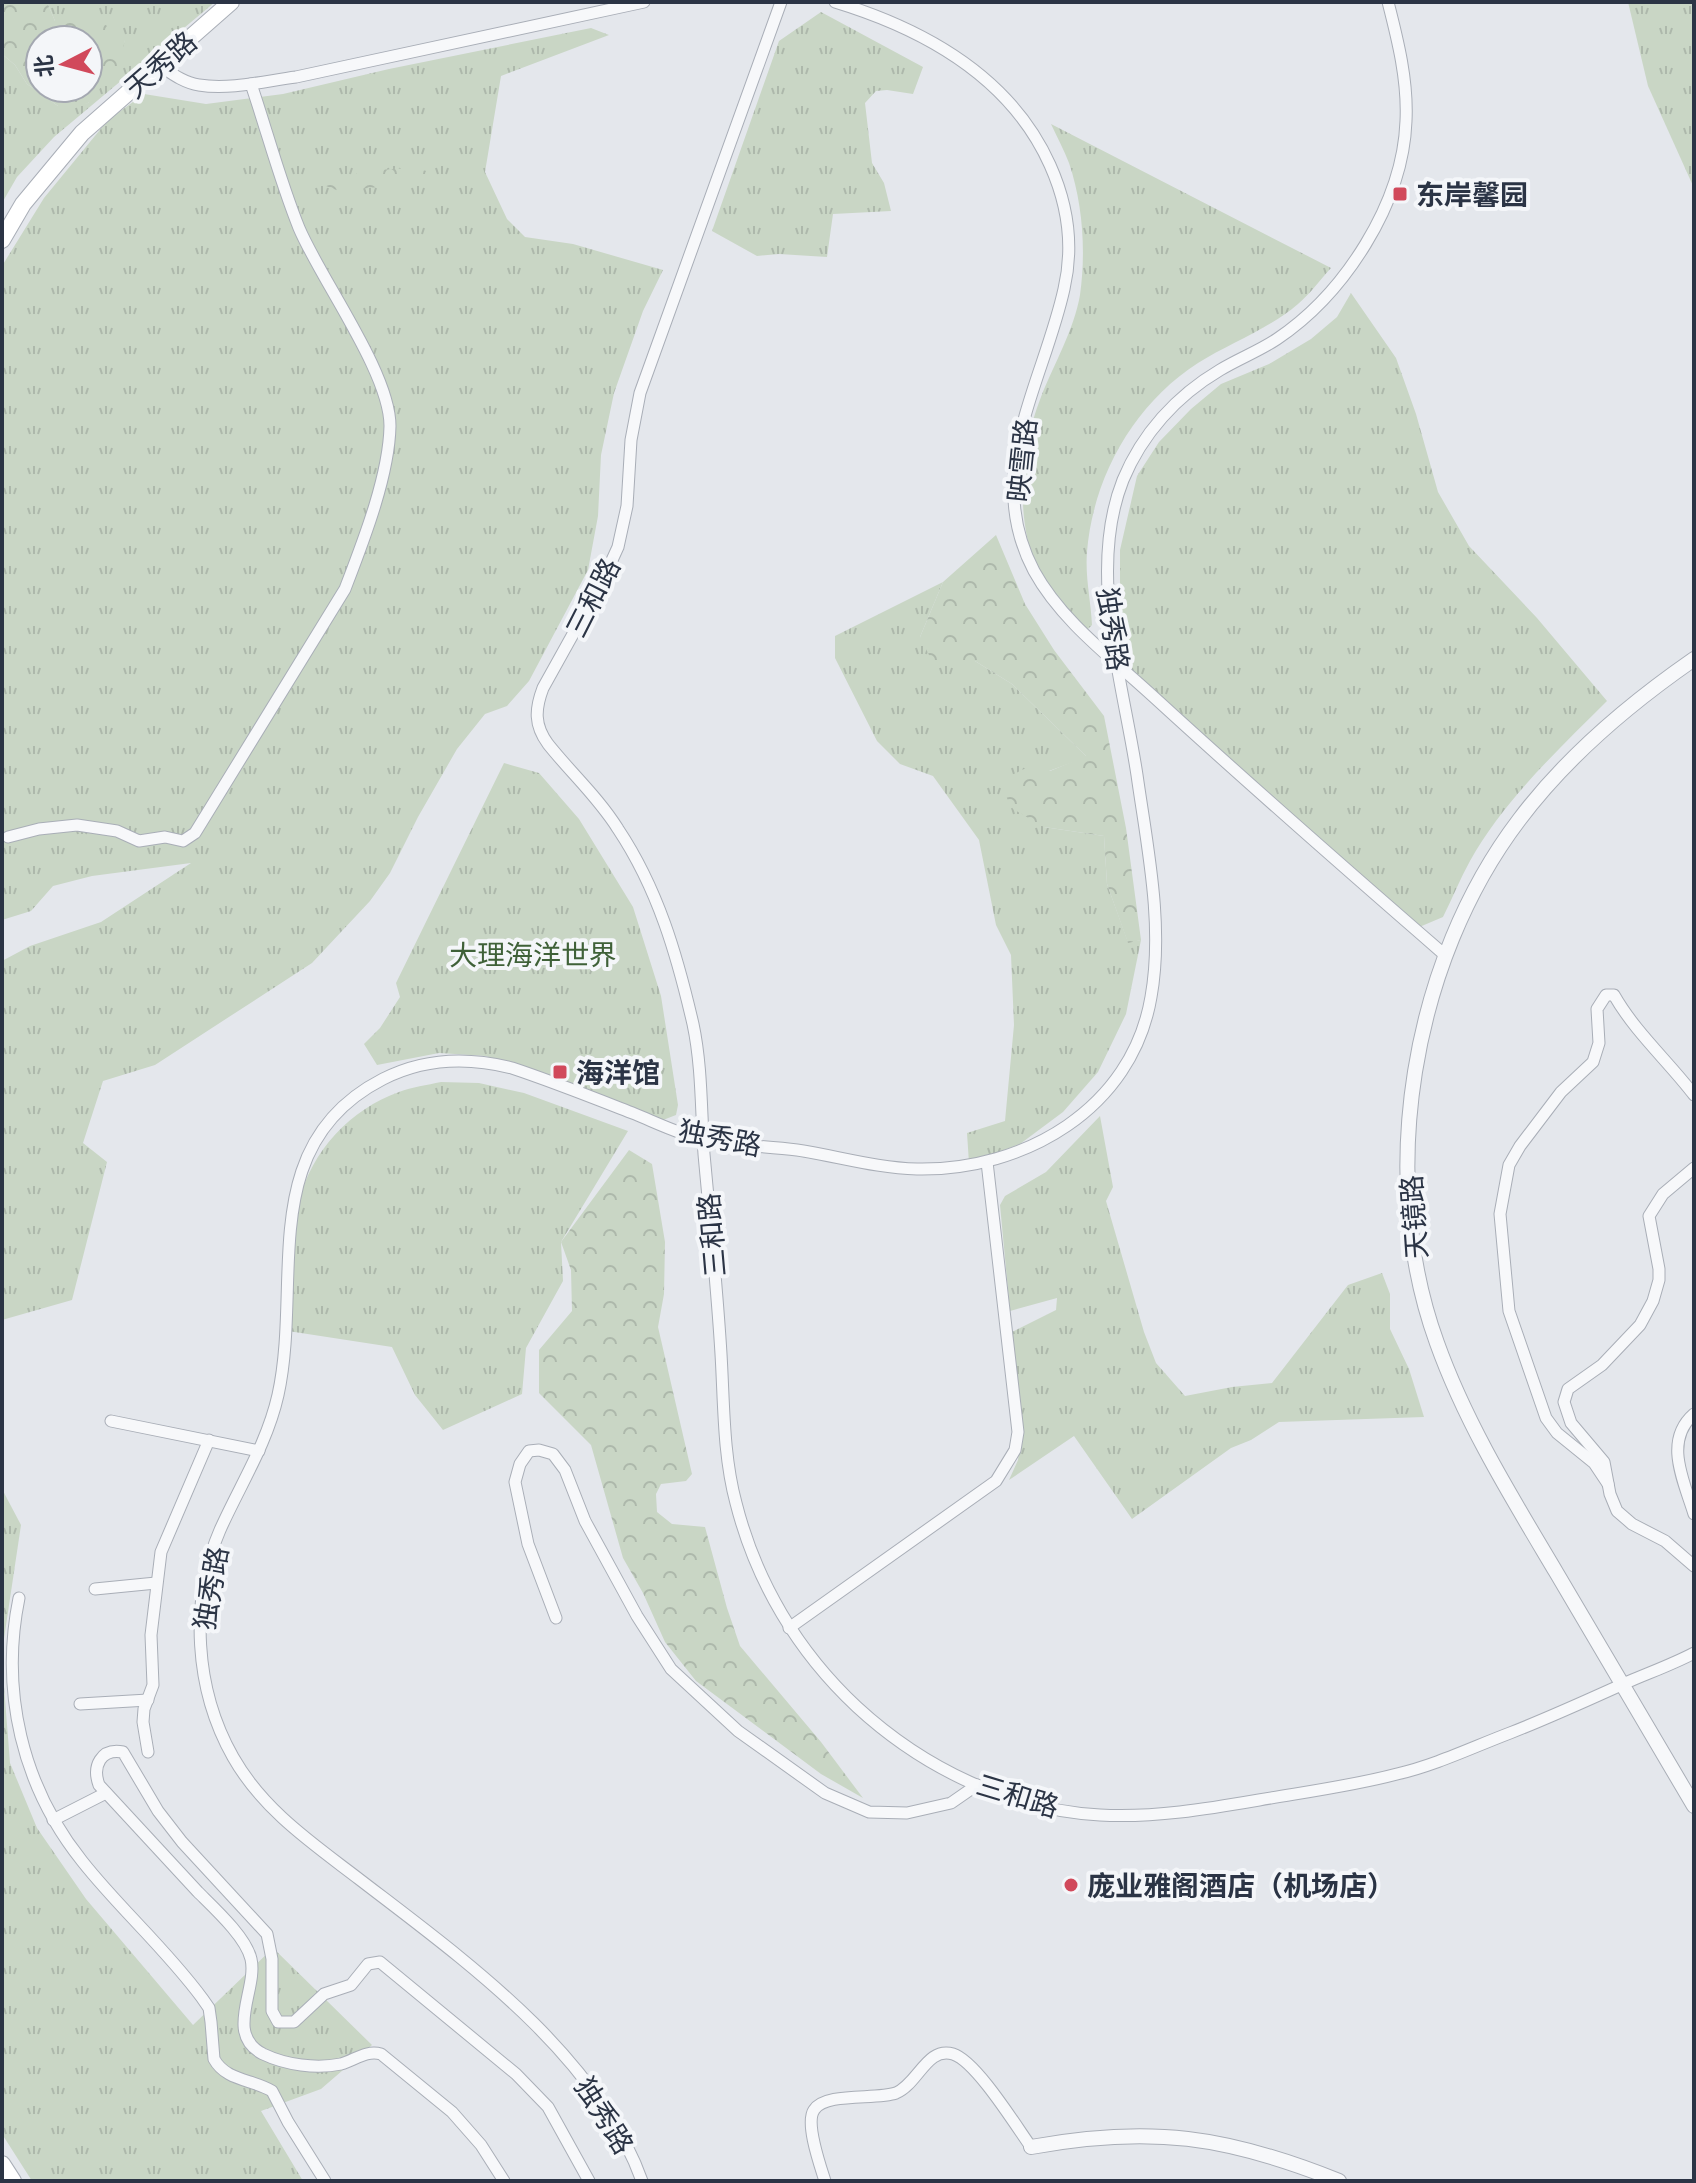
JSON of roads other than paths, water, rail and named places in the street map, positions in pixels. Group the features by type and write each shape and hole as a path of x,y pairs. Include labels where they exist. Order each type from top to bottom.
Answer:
{"main road":[{"name":"天秀路","path":"2,240 23,204 82,133 231,2"},
{"path":"2,2164 13,2181"}],"street":[{"path":"159,65 181,80 198,85 251,84 644,2"},
{"name":"三和路","path":"781,2 640,393 631,440 627,506 618,547 543,688 537,705 536,722 543,737 585,784 619,830 651,888 677,954 695,1035 725,1422 734,1497 758,1569 789,1628 837,1688 877,1725 914,1752 950,1773 1025,1802 1097,1815 1147,1815 1208,1809 1403,1773 1561,1713 1694,1653"},
{"name":"映雪路","path":"835,2 910,30 970,66 1019,114 1041,147 1055,177 1068,225 1068,264 1060,306 1019,436 1014,474 1015,514 1026,553 1043,586 1071,620 1245,781 1446,956"},
{"name":"独秀路","path":"642,2181 624,2140 598,2099 540,2029 448,1950 293,1828 262,1798 233,1756 214,1717 204,1679 200,1646 201,1608 213,1546 259,1451 272,1417 280,1382 289,1226 298,1180 311,1148 323,1129 363,1090 390,1075 421,1065 451,1061 485,1062 534,1075 703,1140 796,1150 896,1168 942,1168 1011,1156 1042,1142 1084,1113 1120,1073 1133,1053 1146,1021 1155,965 1154,917 1142,810 1108,592 1107,547 1115,502 1137,451 1162,417 1192,389 1275,340 1315,308 1354,263 1383,208 1401,155 1406,119 1403,70 1388,2"},
{"path":"8,837 39,829 77,825 117,831 139,841 165,837 183,841 195,833 345,589 357,558 386,465 390,426 388,406 369,362 299,228 251,84"},
{"name":"天镜路","path":"1694,659 1600,732 1541,792 1488,865 1446,956 1423,1035 1411,1116 1409,1215 1420,1287 1441,1354 1479,1438 1694,1806"},
{"path":"1608,1484 1594,1463 1549,1423 1535,1391 1509,1311 1500,1233 1502,1195 1509,1165 1520,1146 1561,1092 1593,1062 1599,1043 1597,1009 1606,995 1614,995 1636,1027 1694,1095"},
{"path":"789,1628 996,1481 1009,1465 1018,1432 987,1162"},
{"path":"1694,1168 1663,1194 1649,1216 1659,1280 1653,1301 1640,1325 1602,1365 1574,1384 1565,1396 1567,1417 1604,1462 1614,1505 1622,1517 1665,1541 1694,1566"},
{"path":"1694,1414 1687,1420 1677,1442 1681,1472 1694,1514"},
{"path":"111,1421 259,1451"},
{"path":"148,1752 143,1722 153,1685 151,1635 156,1583 168,1532 209,1440"},
{"path":"556,1618 528,1544 515,1482 520,1464 529,1451 553,1454 565,1470 585,1521 662,1656 671,1669 738,1731 825,1793 869,1812 907,1813 951,1803 977,1785"},
{"path":"95,1589 156,1583"},
{"path":"19,1598 10,1653 15,1708 31,1774 53,1820 84,1864 209,2008 214,2059 218,2066 233,2076 272,2091 325,2181"},
{"path":"80,1704 148,1700"},
{"path":"504,2181 481,2145 452,2112 381,2054 370,2053 344,2063 318,2066 293,2063 256,2049 248,2040 244,2018 252,1971 250,1954 228,1924 106,1793 97,1779 96,1768 103,1755 118,1751 126,1756 158,1811 182,1842 263,1928 271,1948 272,2011 278,2022 296,2021 324,1994 349,1987 368,1964 380,1962 516,2074 548,2107 589,2181"},
{"path":"53,1820 106,1793"},
{"path":"825,2181 811,2120 816,2106 837,2099 895,2093 906,2087 929,2060 942,2052 966,2062 1031,2147 1100,2136 1171,2135 1264,2154 1339,2181"}],"place":[{"name":"东岸馨园","path":"1400,194"},
{"name":"海洋馆","path":"560,1072"},
{"name":"庞业雅阁酒店（机场店）","path":"1071,1885"}],"park label":[{"name":"大理海洋世界","path":"533,954"}]}
